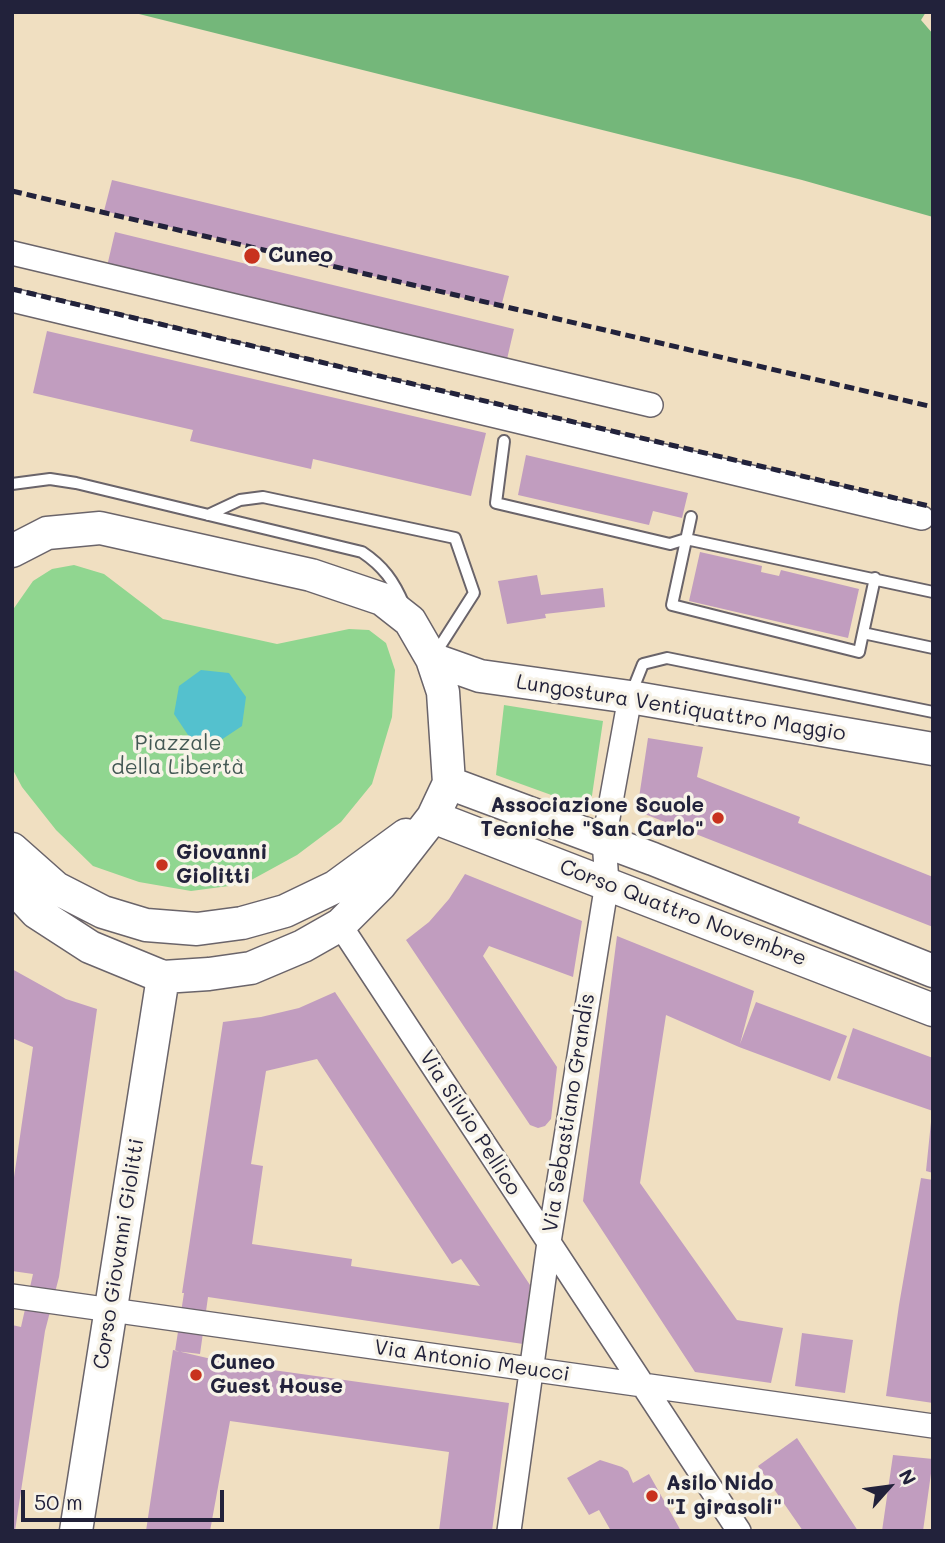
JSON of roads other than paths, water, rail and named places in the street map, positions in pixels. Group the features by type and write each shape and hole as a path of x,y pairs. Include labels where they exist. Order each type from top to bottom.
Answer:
{"main road":[{"path":"12,551 47,533 100,528 311,575 382,599 410,621 432,659 443,692 449,783 433,817 380,885 340,925 303,946 251,968 163,977 90,947 36,912 12,886"},
{"name":"Lungostura Ventiquattro Maggio","path":"432,659 480,676 630,697 933,750"},
{"name":"Corso Quattro Novembre","path":"449,783 604,840 933,971"},
{"path":"12,849 56,888 103,912 146,925 197,929 242,923 285,911 335,887 433,817"},
{"name":"Corso Quattro Novembre","path":"433,817 933,1010"},
{"name":"Corso Giovanni Giolitti","path":"76,1531 163,977"}],"street":[{"path":"12,253 651,405"},
{"path":"12,300 922,518"},
{"name":"Via Sebastiano Grandis","path":"509,1531 549,1242 607,883 604,840 630,697"},
{"name":"Via Silvio Pellico","path":"340,925 739,1531"},
{"name":"Via Antonio Meucci","path":"12,1296 110,1312 933,1426"}],"lane":[{"path":"504,441 496,503 670,544 686,539 933,592"},
{"path":"12,484 50,478 362,552 380,564 395,584 410,621"},
{"path":"208,514 240,499 263,497 455,538 474,593 432,659"},
{"path":"691,517 672,605 859,652 875,578"},
{"path":"863,633 933,648"},
{"path":"630,697 643,664 667,658 933,712"}],"water":[{"path":"201,670 229,673 246,697 242,726 218,742 190,738 174,714 179,686"}],"railway":[{"path":"12,191 933,407"},
{"path":"12,289 933,507"}],"place":[{"name":"Cuneo","path":"252,256"},
{"name":"Associazione Scuole Tecniche \"San Carlo\"","path":"718,818"},
{"name":"Giovanni Giolitti","path":"162,865"},
{"name":"Cuneo Guest House","path":"196,1375"},
{"name":"Asilo Nido \"I girasoli\"","path":"652,1496"}],"park label":[{"name":"Piazzale della Libertà","path":"178,756"}]}
